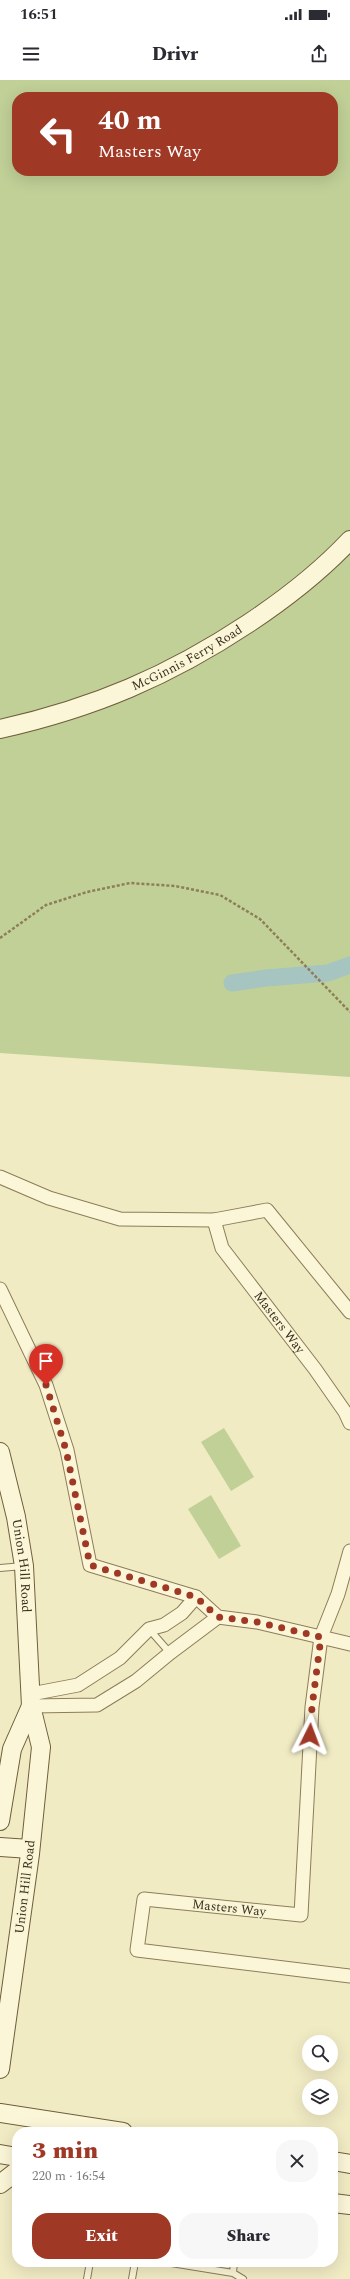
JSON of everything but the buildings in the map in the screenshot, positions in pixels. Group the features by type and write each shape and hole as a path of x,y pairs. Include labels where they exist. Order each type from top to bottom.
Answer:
{"street":[{"name":"McGinnis Ferry Road","path":"0,729 41,720 87,706 142,684 207,651 299,587 350,540"},
{"path":"0,1177 49,1198 120,1219 214,1220 266,1210 350,1312"},
{"name":"Masters Way","path":"214,1220 222,1248 315,1369 346,1412 350,1423"},
{"path":"0,1289 46,1385 66,1450 90,1565 196,1597 218,1617 257,1622 350,1644"},
{"name":"Union Hill Road","path":"0,1452 13,1499 24,1566 31,1700 40,1747 30,1849 0,2069"},
{"name":"Masters Way","path":"350,1551 338,1594 321,1637 312,1707 301,1915 144,1899 137,1950 350,1976"},
{"path":"31,1700 78,1685 120,1658 149,1629 164,1625 182,1613 196,1597"},
{"path":"31,1700 97,1705 136,1681 218,1617"},
{"path":"78,1685 97,1705"},
{"name":"Union Hill Road","path":"0,1821 12,1749 31,1700"},
{"path":"0,1848 30,1849"},
{"path":"0,2112 92,2127"},
{"path":"0,2154 12,2155"},
{"path":"338,2163 350,2164"},
{"path":"0,2184 12,2175"},
{"path":"338,2204 350,2205"}],"lane":[{"path":"0,1568 24,1566"},
{"path":"149,1629 170,1653"},
{"path":"87,2279 89,2267"},
{"path":"132,2279 134,2267"},
{"path":"196,2267 233,2273 243,2279"},
{"path":"233,2273 234,2267"}],"path":[{"path":"0,938 46,905 87,892 130,883 175,886 220,895 260,919 350,1012"}],"green space":[{"path":"0,80 350,80 350,1077 0,1053"},
{"path":"224,1428 254,1477 231,1491 201,1442"},
{"path":"211,1495 241,1546 219,1559 188,1509"}],"waterway":[{"path":"232,983 266,978 328,973 350,965"}],"route":[{"path":"46,1385 66,1450 90,1565 196,1597 218,1617 257,1622 321,1637 310,1735"}]}
